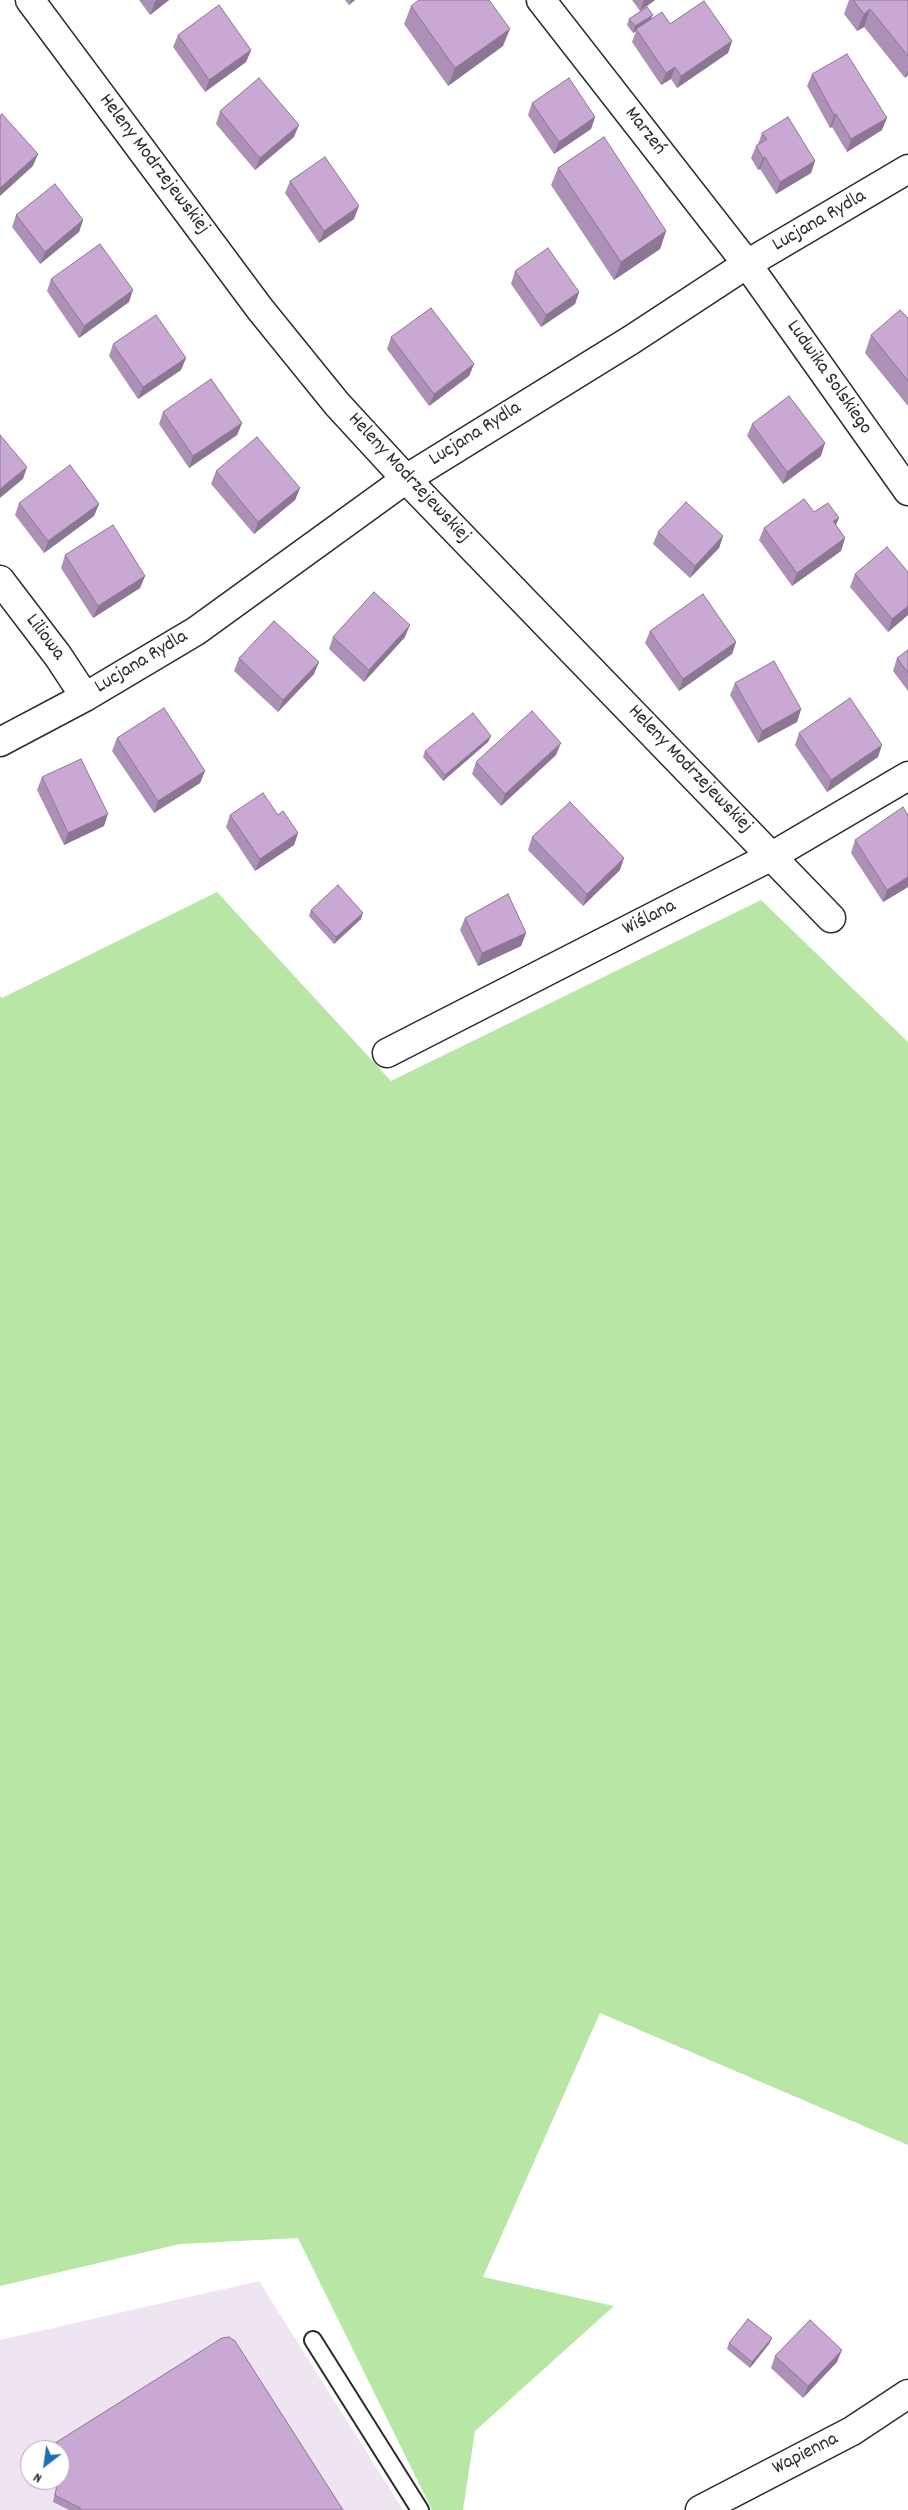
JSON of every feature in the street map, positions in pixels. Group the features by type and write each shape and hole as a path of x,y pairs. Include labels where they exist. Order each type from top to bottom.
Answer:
{"street":[{"name":"Heleny Modrzejewskiej","path":"30,0 260,309 337,404 406,479 831,918"},
{"name":"Marzeń","path":"541,0 747,264"},
{"name":"Lucjana Rydla","path":"0,742 85,697 196,631 406,479 631,340 747,264 908,169"},
{"name":"Ludwika Solskiego","path":"747,264 908,492"},
{"name":"Liliowa","path":"0,580 58,656 85,697"},
{"name":"Wiślana","path":"387,1053 772,856 908,776"},
{"name":"Wapienna","path":"700,2510 852,2431 908,2394"}],"lane":[{"path":"313,2340 420,2510"}],"shaded area":[{"path":"259,2281 403,2510 0,2510 0,2340"}],"green space":[{"path":"217,892 391,1081 761,900 908,1042 908,2145 600,2013 483,2277 614,2306 475,2431 463,2510 432,2510 298,2238 180,2244 0,2286 0,996 2,998"}],"building":[{"path":"419,0 489,0 510,29 455,68 411,6"},
{"path":"853,0 908,0 908,56 870,9 864,14"},
{"path":"704,1 732,41 681,76 675,67 666,73 636,29 662,12 670,24"},
{"path":"219,5 251,50 209,80 178,35"},
{"path":"647,7 653,15 635,26 629,19"},
{"path":"847,54 887,118 851,139 836,114 834,115 812,74"},
{"path":"259,78 299,125 260,158 220,111"},
{"path":"569,78 595,117 559,142 532,103"},
{"path":"2,114 38,154 0,188 0,116"},
{"path":"788,117 815,161 780,182 756,146 767,139 762,133"},
{"path":"604,137 666,231 621,262 558,168"},
{"path":"325,157 359,206 324,231 290,181"},
{"path":"55,184 83,220 45,252 16,215"},
{"path":"100,244 133,290 84,326 51,279"},
{"path":"548,248 579,292 546,315 515,271"},
{"path":"431,308 474,364 434,394 391,337"},
{"path":"900,310 908,318 908,381 871,335"},
{"path":"156,315 186,358 143,387 113,344"},
{"path":"211,379 242,423 193,456 163,412"},
{"path":"789,396 825,443 787,472 752,424"},
{"path":"0,435 27,467 0,489"},
{"path":"257,437 300,488 258,522 216,471"},
{"path":"70,465 99,504 48,541 19,503"},
{"path":"804,499 814,512 828,503 839,518 833,521 845,538 797,573 764,528"},
{"path":"686,502 723,536 695,566 658,532"},
{"path":"113,525 145,576 98,606 65,555"},
{"path":"887,547 908,572 908,606 892,619 855,574"},
{"path":"374,592 410,625 369,670 333,637"},
{"path":"703,594 736,642 683,679 650,631"},
{"path":"274,621 319,662 283,700 239,658"},
{"path":"908,650 908,673 897,658"},
{"path":"774,661 801,709 762,731 735,683"},
{"path":"850,698 882,745 831,780 799,733"},
{"path":"164,708 205,771 158,801 117,738"},
{"path":"532,711 561,743 505,794 476,762"},
{"path":"473,713 491,736 445,775 425,751"},
{"path":"81,759 108,814 68,833 42,777"},
{"path":"263,793 278,815 283,811 298,833 260,859 230,815"},
{"path":"570,802 624,858 587,894 532,837"},
{"path":"903,807 908,815 908,877 887,890 855,840"},
{"path":"338,885 363,913 336,937 311,910"},
{"path":"508,894 526,933 482,953 465,918"},
{"path":"748,2319 772,2338 752,2362 729,2343"},
{"path":"810,2320 842,2350 808,2386 775,2356"},
{"path":"229,2337 235,2341 343,2510 81,2510 55,2495 56,2490 70,2490 70,2440 60,2440 222,2338"}]}
